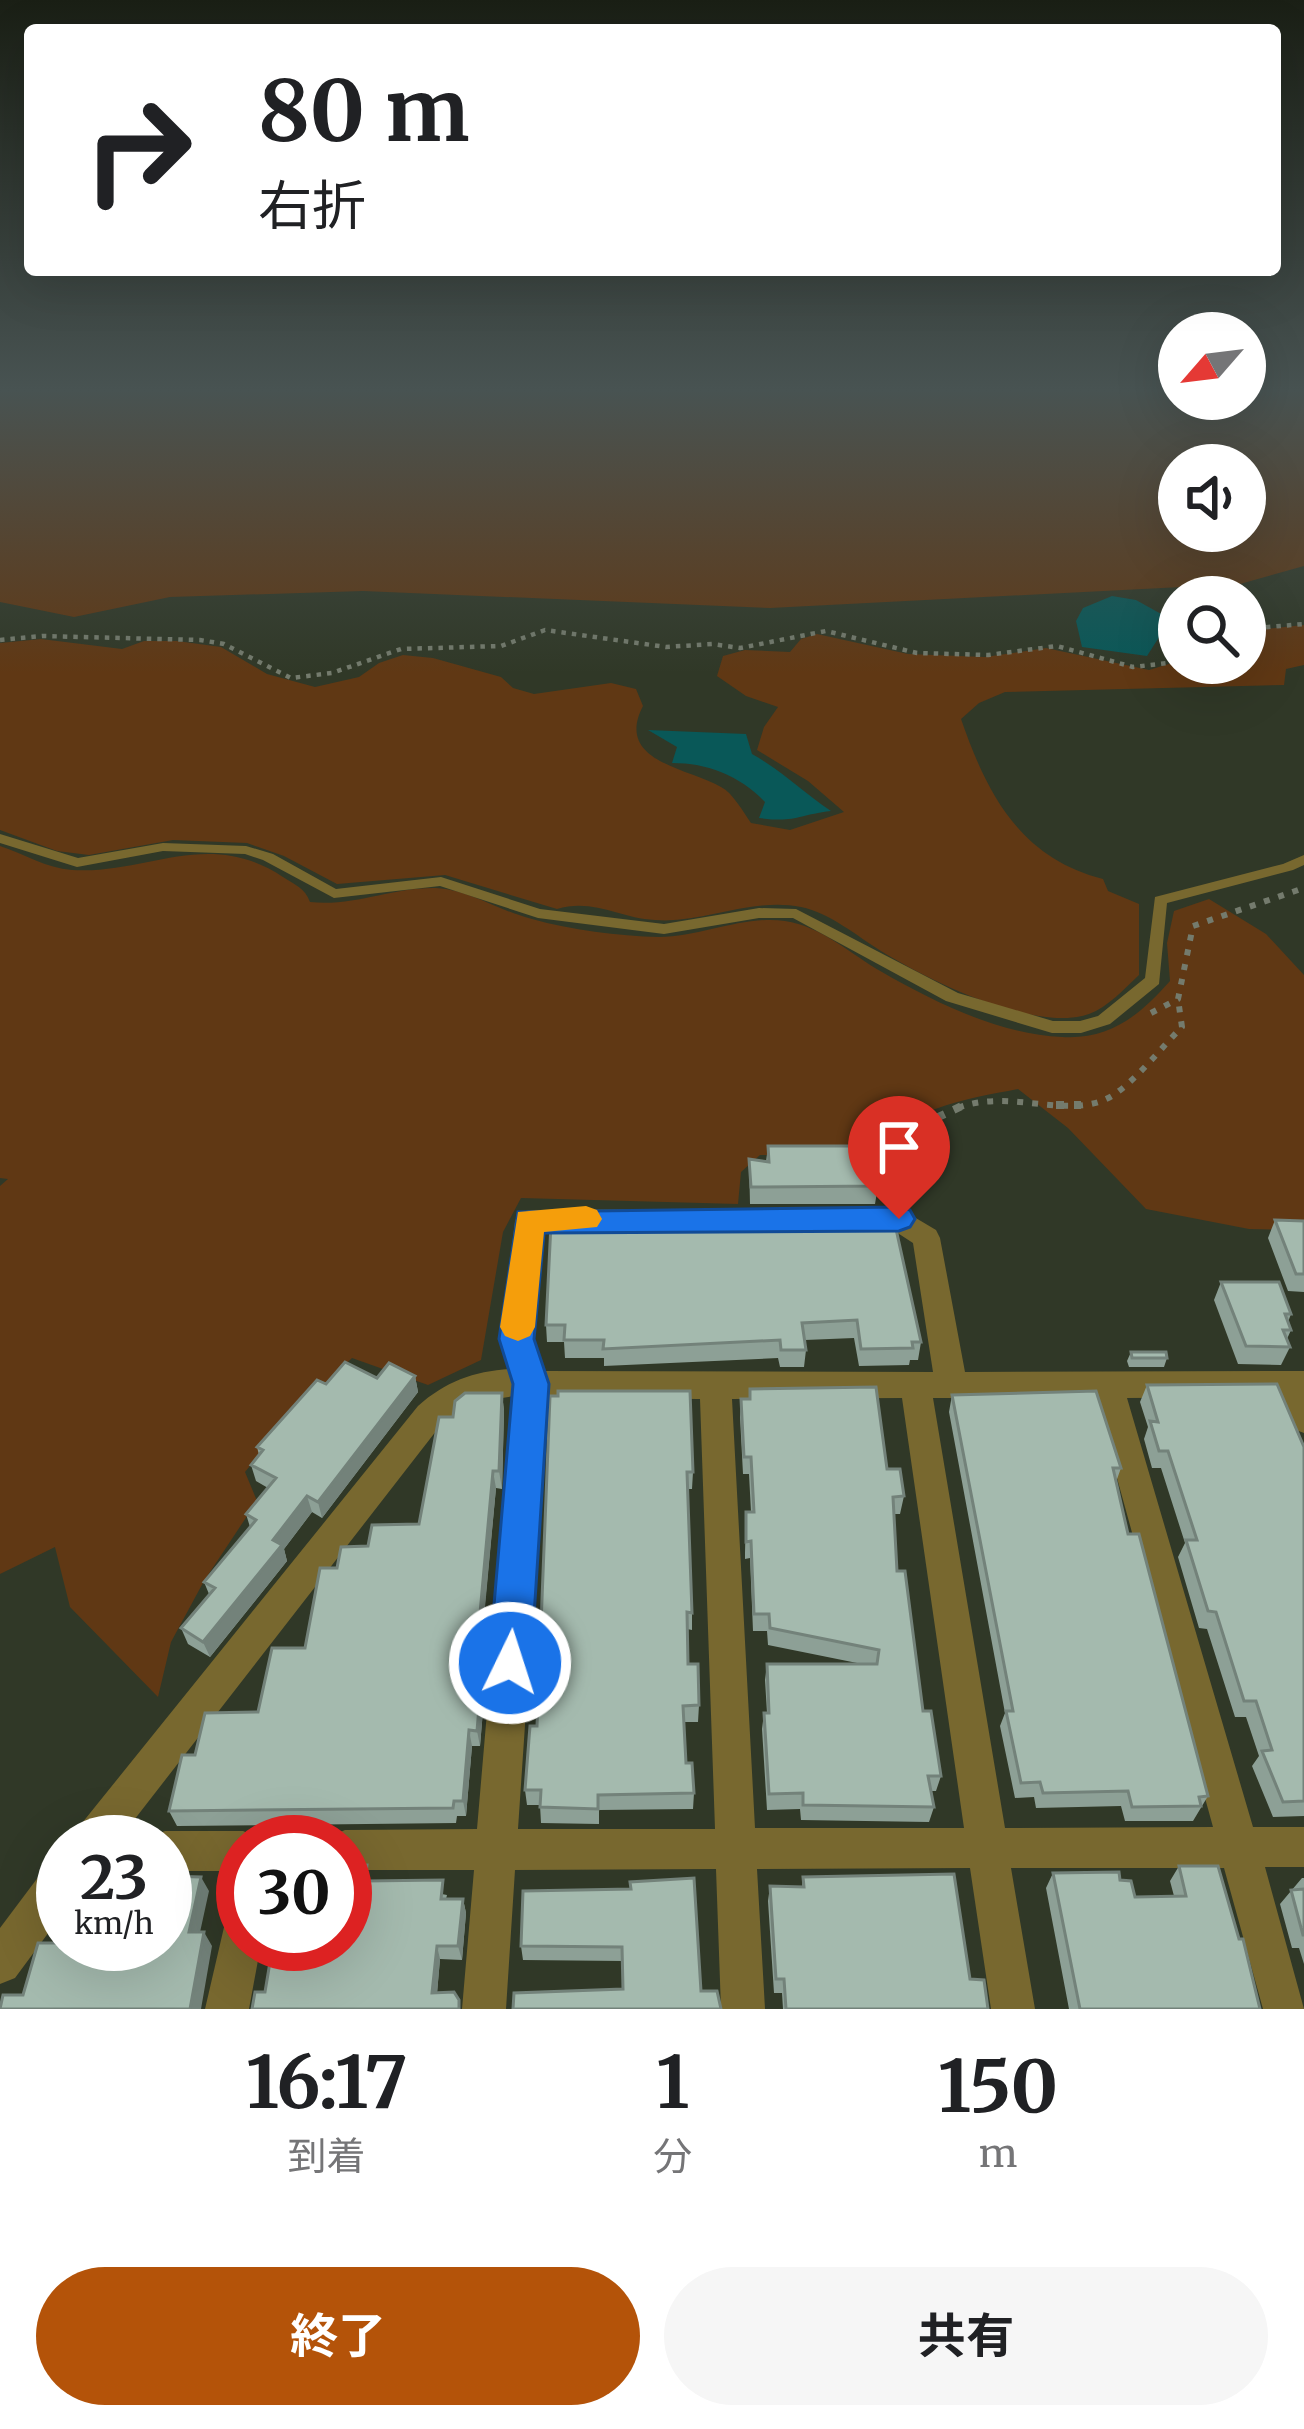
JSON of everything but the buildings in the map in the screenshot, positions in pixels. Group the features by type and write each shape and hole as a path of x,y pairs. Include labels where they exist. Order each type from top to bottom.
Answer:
{"street":[{"path":"484,2009 531,1384 516,1339 529,1221 899,1219 926,1238 933,1383 986,1847 1013,2009"},
{"path":"113,1815 429,1415 446,1398 466,1388 492,1380 715,1385 1297,1384 1304,1419"},
{"path":"1107,1383 1285,2009"},
{"path":"715,1385 743,2009"},
{"path":"372,1850 1304,1847"},
{"path":"0,1963 36,1916"},
{"path":"227,2009 234,1971"}],"lane":[{"path":"0,838 76,863 163,847 246,850 334,894 441,880 538,913 664,929 759,913 796,914 823,924 919,982 995,1013 1066,1028 1094,1024 1116,1013 1153,980 1160,900 1304,859"}],"path":[{"path":"1266,627 1304,624"},
{"path":"0,640 42,636 200,640 224,644 291,678 310,678 401,650 501,646 545,630 665,647 712,644 740,648 826,631 917,652 988,655 1057,646 1133,667 1158,664"},
{"path":"899,1219 893,1138 965,1106 1012,1098 1072,1108 1113,1096 1182,1027 1178,999 1186,979 1184,954 1193,926 1221,912 1283,900 1304,888"},
{"path":"1116,1013 1141,1018 1178,999"}],"shaded area":[{"path":"0,486 1158,486 1158,552 1266,552 1266,486 1304,486 1304,566 1266,577 1158,576 1158,588 770,608 363,591 170,597 74,617 0,602"},
{"path":"1304,625 1304,665 1286,669 1284,685 1005,692 979,703 961,719 995,797 1028,839 1049,856 1103,879 1108,891 1139,904 1139,975 1103,1007 1066,1018 1011,1010 953,989 833,920 801,907 764,905 655,920 594,907 557,909 445,875 337,884 247,843 173,840 89,855 57,851 0,830 0,643 41,639 122,649 144,641 177,641 221,647 267,674 315,687 359,677 403,655 433,658 501,677 513,688 534,694 611,683 636,689 643,706 638,740 646,751 725,790 751,823 790,830 844,812 808,781 757,750 764,727 778,707 746,696 717,676 723,656 745,650 790,652 801,639 817,634 908,654 985,657 1046,648 1149,670 1158,667 1158,684 1266,684 1266,629"},
{"path":"0,846 72,870 203,854 229,856 283,877 310,902 436,888 532,919 611,934 675,936 754,921 785,921 824,935 902,983 969,1015 1015,1030 1062,1037 1109,1030 1147,1005 1170,981 1167,943 1174,911 1209,899 1266,934 1304,975 1304,1230 1249,1229 1146,1209 1068,1128 1018,1089 956,1102 917,1117 883,1140 870,1156 760,1155 741,1172 738,1204 521,1198 503,1232 481,1360 428,1385 352,1358 284,1424 245,1472 257,1501 171,1642 158,1697 70,1607 55,1547 0,1574 0,1186 8,1179 0,1178"}],"water":[{"path":"1112,596 1136,600 1158,612 1158,639 1147,656 1082,647 1076,621 1083,608"},
{"path":"648,730 746,734 752,754 831,811 789,819 759,818 765,802 745,785 698,765 672,763 677,747"}],"slow traffic":[{"path":"518,1327 529,1221 586,1219"}],"route":[{"path":"510,1663 531,1384 516,1339 529,1221 899,1219"}]}
